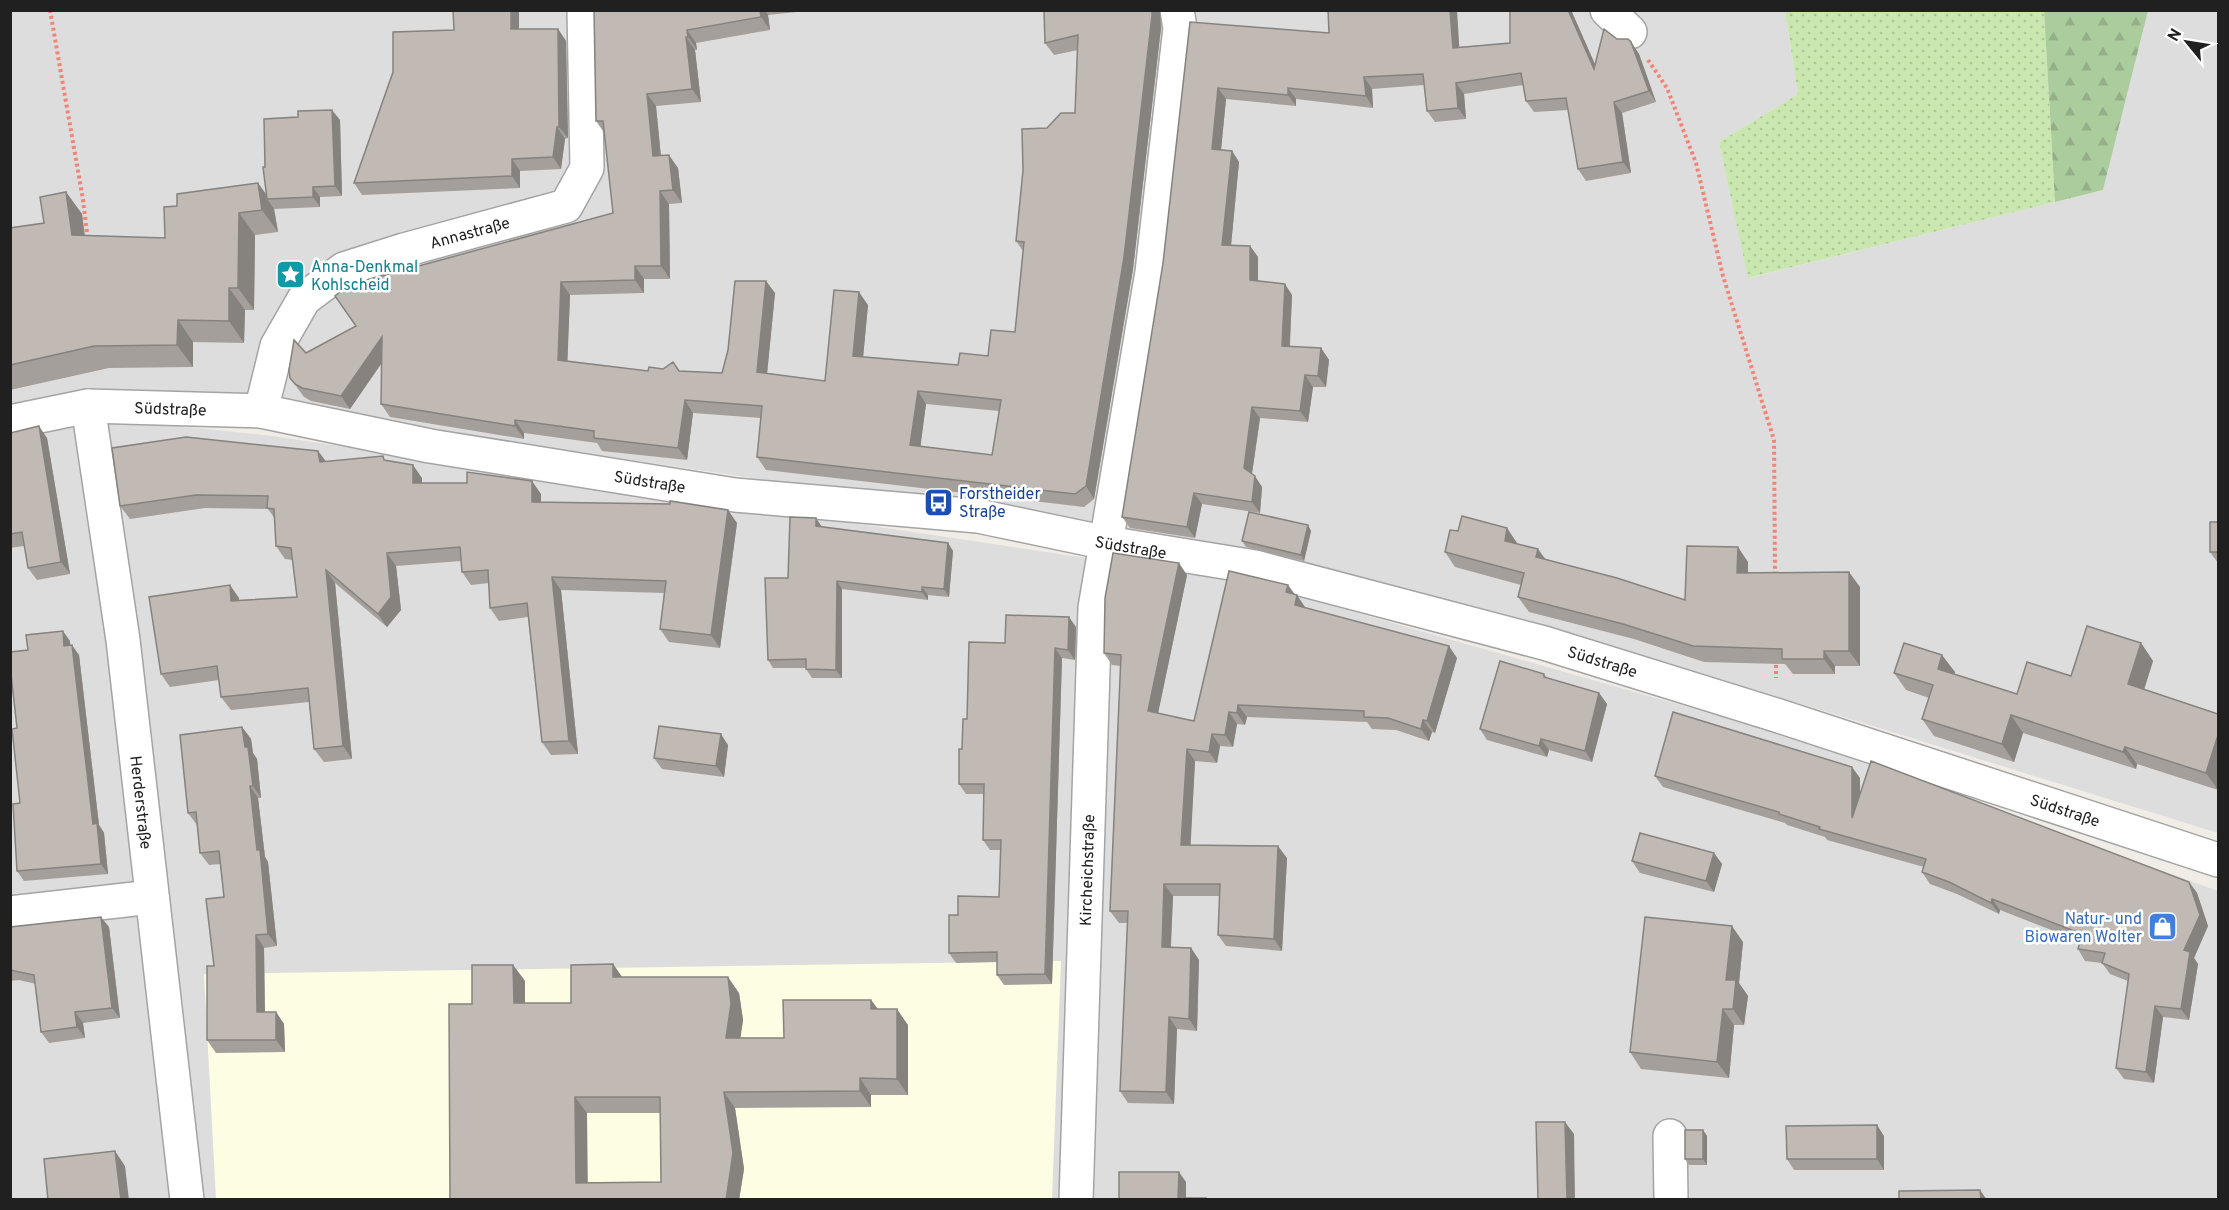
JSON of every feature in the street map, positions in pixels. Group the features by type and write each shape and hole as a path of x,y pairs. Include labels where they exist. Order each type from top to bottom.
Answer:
{"street":[{"name":"Annastraße","path":"261,411 277,346 304,299 344,269 404,250 566,206 588,168 584,10"},
{"path":"1107,543 1152,272 1180,28 1177,10"},
{"name":"Südstraße","path":"10,422 88,406 261,411 430,446 723,494 978,516 1107,543 1255,567 1544,643 1776,715 2218,860"},
{"name":"Herderstraße","path":"88,406 123,640 187,1200"},
{"name":"Kircheichstraße","path":"1076,1200 1095,608 1107,543"},
{"path":"10,913 152,897"},
{"path":"1670,1136 1671,1200"}],"path":[{"path":"50,11 83,200 88,246"},
{"path":"1618,21 1667,88 1696,163 1723,276 1774,440 1775,584"},
{"path":"1776,655 1776,715"}],"shaded area":[{"path":"10,11 1785,11 1798,94 1719,142 1749,278 2103,190 2148,11 2218,11 2218,833 1792,701 1545,630 1101,530 276,407 11,413"},
{"path":"104,418 273,436 1252,583 1786,735 2218,891 2218,1199 11,1199 10,440"},
{"path":"1061,961 1052,1199 216,1199 204,974"}],"green space":[{"path":"1785,11 2044,11 2055,202 1748,278 1719,142 1798,94"},
{"path":"2044,11 2148,11 2103,190 2055,202"}],"building":[{"path":"453,10 511,10 511,29 558,29 559,127 557,127 553,157 512,159 512,176 354,183 393,72 393,32 454,30"},
{"path":"594,10 760,10 761,17 687,30 692,89 647,94 653,156 669,155 673,190 660,191 661,266 635,266 635,280 561,282 558,360 648,371 649,367 663,369 673,362 679,371 722,373 728,350 735,281 766,281 757,372 825,381 834,290 859,292 853,356 958,365 960,353 988,356 991,330 1015,332 1024,242 1016,241 1023,170 1022,129 1047,128 1061,113 1075,113 1078,35 1045,43 1044,10 1152,10 1124,257 1086,486 1075,494 757,457 762,406 685,400 678,448 594,438 594,431 515,420 515,426 381,404 382,337 341,396 302,388 295,384 290,378 289,370 294,340 306,353 356,326 335,296 349,285 613,213 603,121 596,121","holes":["918,391 1001,400 992,455 910,445"]},
{"path":"1328,10 1450,10 1453,48 1510,43 1510,10 1568,10 1594,69 1604,29 1617,39 1628,39 1631,42 1649,91 1614,102 1623,162 1578,169 1566,98 1526,101 1521,73 1456,83 1458,108 1427,111 1423,74 1364,77 1366,96 1288,88 1288,95 1218,88 1212,149 1232,151 1222,245 1250,246 1250,280 1285,284 1282,346 1321,348 1318,376 1305,375 1300,411 1252,407 1244,468 1255,476 1252,502 1194,493 1187,527 1122,517 1163,263 1190,22 1329,33"},
{"path":"332,110 335,186 313,187 313,197 267,199 263,167 265,167 264,119 298,117 298,111"},
{"path":"258,183 262,210 239,213 238,288 229,288 229,321 178,320 177,345 94,346 10,365 10,228 44,223 40,197 66,192 72,235 165,238 164,207 177,206 177,194"},
{"path":"39,426 61,562 28,568 22,532 10,534 10,433"},
{"path":"186,437 318,451 320,462 383,456 384,460 413,465 413,483 467,483 467,472 532,481 532,502 670,504 670,501 728,510 711,635 660,629 666,581 552,577 569,741 542,742 527,603 490,608 488,570 462,572 460,547 387,553 391,597 378,614 326,570 343,746 314,749 308,688 221,697 217,666 161,674 149,597 230,585 231,601 297,597 291,548 276,546 274,509 267,508 268,496 196,495 120,506 112,448"},
{"path":"1249,512 1308,525 1301,555 1242,541"},
{"path":"1462,516 1507,528 1505,541 1538,549 1536,557 1617,578 1685,600 1687,546 1738,547 1737,573 1849,572 1849,651 1824,651 1824,659 1782,659 1782,649 1693,646 1623,624 1518,597 1524,573 1445,552 1450,530 1458,531"},
{"path":"790,517 816,518 816,526 948,543 944,589 922,587 922,592 837,581 836,670 806,669 806,659 768,660 765,578 788,578"},
{"path":"2210,522 2218,522 2218,552 2210,552"},
{"path":"1113,553 1179,563 1148,711 1194,721 1229,571 1288,585 1286,592 1297,595 1295,605 1449,646 1427,721 1423,720 1421,729 1388,718 1364,717 1364,711 1238,705 1237,713 1229,712 1225,735 1212,734 1209,752 1187,749 1181,845 1278,846 1274,939 1218,935 1220,884 1164,884 1162,947 1191,948 1189,1019 1169,1017 1166,1092 1120,1091 1128,911 1110,911 1121,655 1104,653 1105,598"},
{"path":"1006,615 1069,617 1068,650 1055,648 1045,974 997,975 997,952 949,953 949,915 958,915 958,896 999,897 1001,840 983,840 984,784 959,784 959,749 962,749 963,719 967,719 969,642 1005,643"},
{"path":"2087,626 2141,643 2128,684 2218,714 2218,735 2206,773 2125,747 2123,752 2011,715 2002,744 1922,719 1933,685 1894,673 1904,643 1942,655 1938,669 2017,694 2027,662 2071,676"},
{"path":"63,631 64,646 72,645 93,824 97,823 101,864 17,871 13,804 20,803 12,729 17,728 10,652 28,650 26,635"},
{"path":"1500,661 1599,693 1585,751 1541,739 1539,746 1480,729"},
{"path":"1673,712 1852,767 1852,818 1871,761 2189,882 2200,915 2184,950 2190,952 2181,1009 2155,1006 2146,1072 2116,1068 2129,974 2102,963 2105,953 2078,949 2082,934 1992,899 1991,903 1949,882 1922,872 1926,859 1819,829 1820,827 1779,814 1779,812 1655,776"},
{"path":"659,726 721,734 716,766 654,758"},
{"path":"242,727 245,747 248,747 253,786 250,786 257,850 260,850 268,934 256,935 257,1012 276,1012 276,1040 207,1040 207,966 214,966 206,899 224,897 219,851 200,853 196,812 188,813 180,735"},
{"path":"1640,833 1714,853 1706,881 1632,861"},
{"path":"101,917 112,1008 75,1012 77,1027 41,1032 34,975 10,970 10,927"},
{"path":"1645,917 1732,926 1726,980 1736,980 1733,1009 1723,1009 1717,1062 1630,1052"},
{"path":"613,964 613,977 728,977 731,1004 726,1038 784,1038 783,1000 871,1000 871,1009 897,1009 897,1079 860,1078 860,1091 724,1092 733,1153 726,1200 450,1200 449,1004 472,1004 472,965 513,965 514,1003 571,1003 571,965","holes":["575,1097 660,1097 661,1182 576,1183"]},
{"path":"1536,1122 1565,1122 1567,1200 1538,1200"},
{"path":"1877,1125 1877,1159 1787,1159 1786,1126"},
{"path":"1685,1130 1703,1130 1703,1159 1685,1159"},
{"path":"115,1151 121,1200 48,1200 44,1159"},
{"path":"1119,1172 1179,1172 1178,1198 1206,1198 1206,1200 1119,1200"},
{"path":"1980,1190 1981,1200 1899,1200 1899,1191"}],"place":[{"name":"Anna-Denkmal Kohlscheid","path":"290,275"},
{"name":"Forstheider Straße","path":"938,502"},
{"name":"Natur- und Biowaren Wolter","path":"2163,927"}]}
